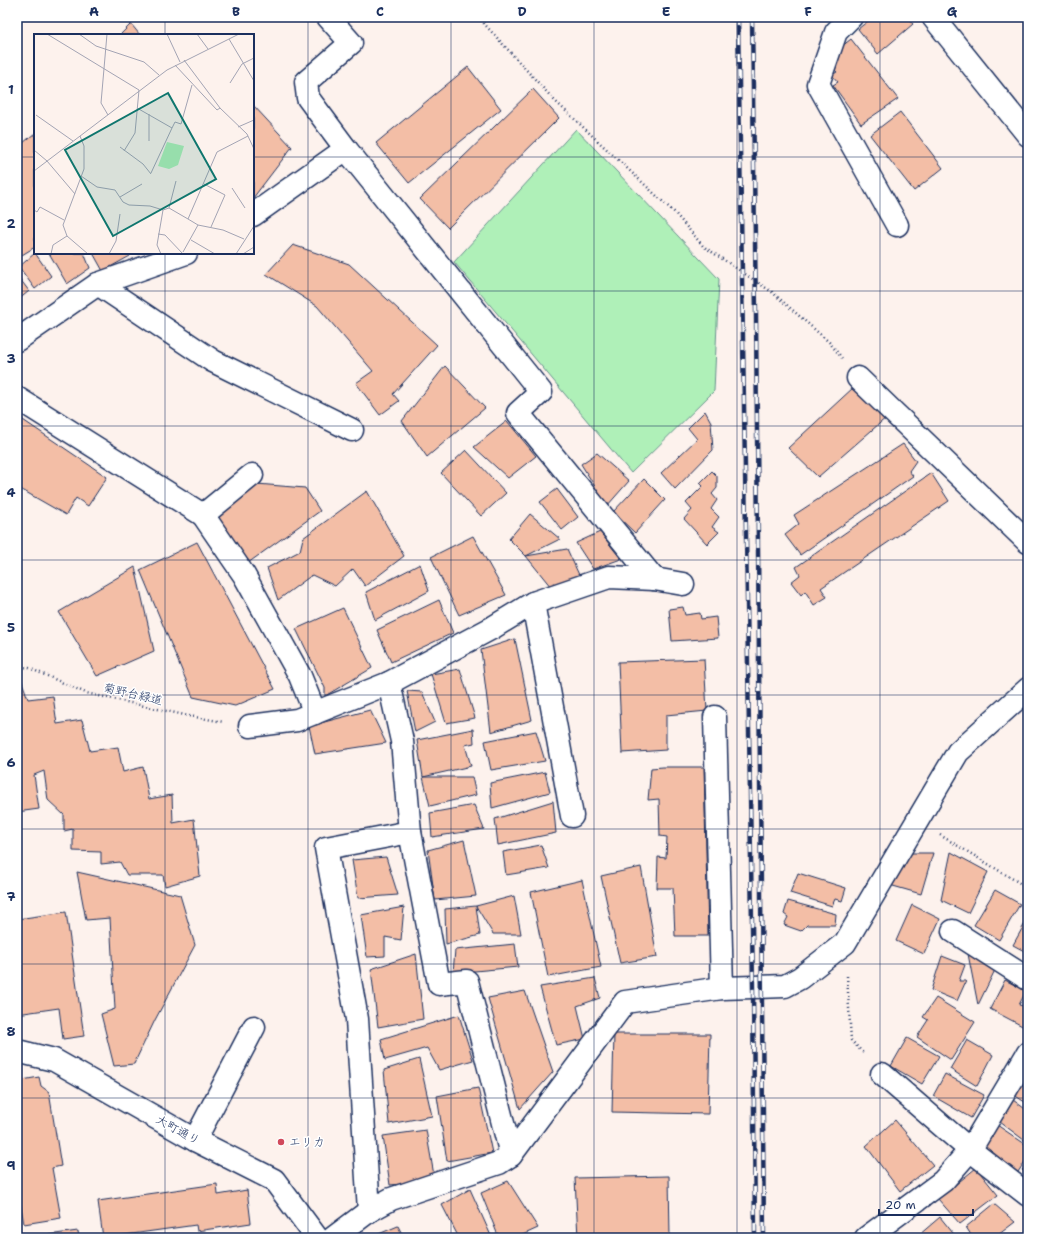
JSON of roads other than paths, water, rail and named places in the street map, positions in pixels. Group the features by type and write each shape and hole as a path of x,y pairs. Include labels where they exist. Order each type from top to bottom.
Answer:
{"street":[{"path":"328,17 351,43 306,82 308,98 346,148 541,392 518,413 654,579"},
{"path":"851,17 836,32 818,84 897,225"},
{"path":"933,17 1028,135"},
{"path":"254,214 346,148"},
{"path":"17,340 98,284 183,254"},
{"path":"98,284 213,361 352,430"},
{"path":"858,378 1028,542"},
{"path":"17,398 203,515 244,574 300,676 315,713"},
{"path":"203,515 252,475"},
{"path":"250,726 297,720 389,683 492,628 533,603 609,577 654,579 682,584"},
{"path":"533,603 572,816"},
{"path":"389,683 402,741 410,832 439,984 466,981 511,1155"},
{"path":"333,1238 369,1211 391,1200 499,1163 511,1155 625,1002 722,988 785,986 800,978 845,943 958,752 1028,689"},
{"path":"715,717 722,988"},
{"path":"369,1211 357,1019 326,848 410,832"},
{"path":"953,931 1028,979"},
{"path":"195,1140 254,1027"},
{"name":"大町通り","path":"17,1051 54,1060 195,1140 274,1180 317,1238"},
{"path":"866,1238 942,1181 970,1150 1028,1054"},
{"path":"882,1074 970,1150 1028,1195"}],"railway":[{"path":"738,17 753,988 755,1238"},
{"path":"752,17 764,1238"}],"place":[{"name":"エリカ","path":"281,1142"}]}
